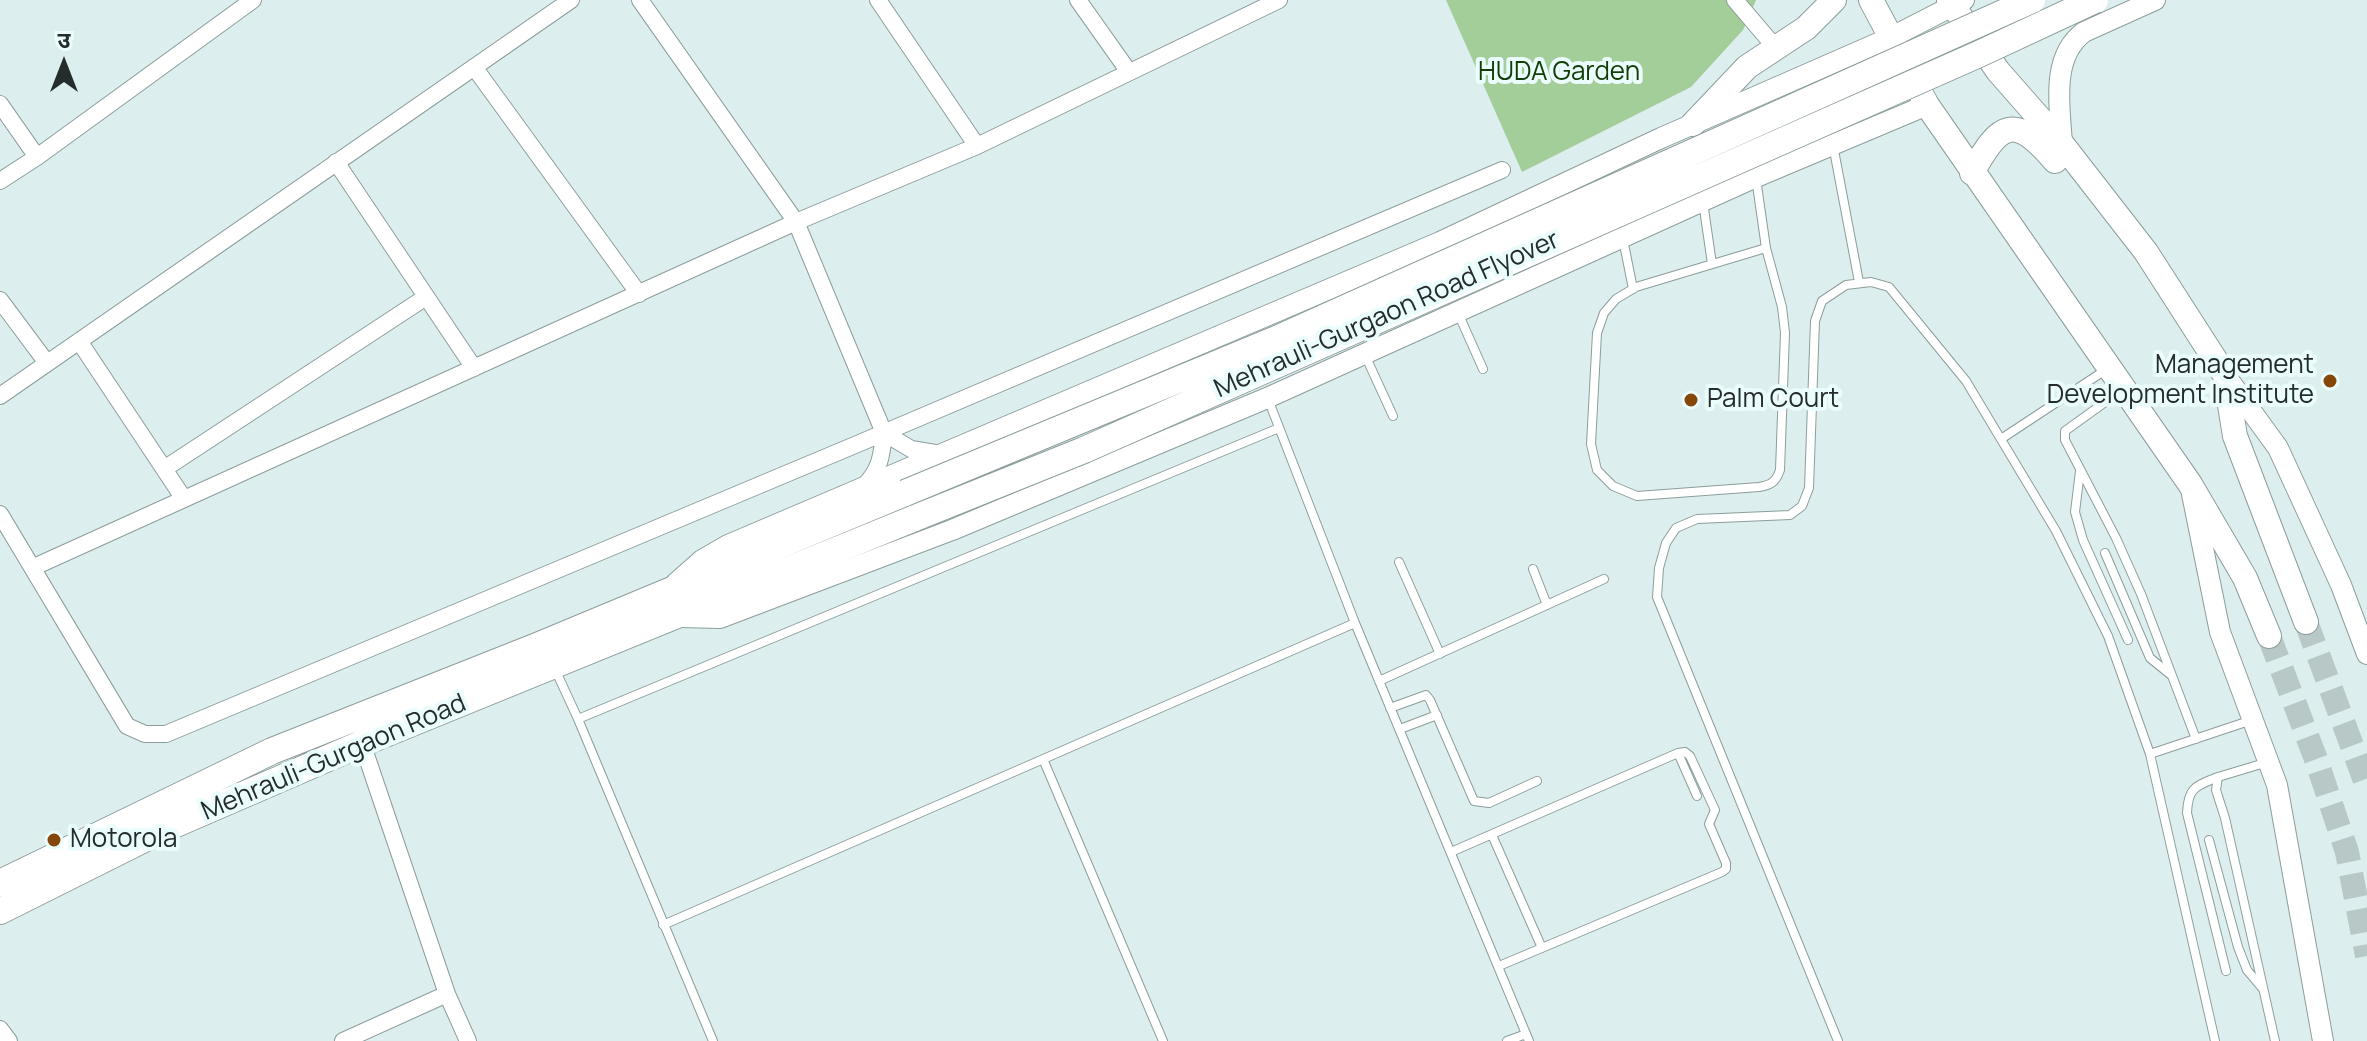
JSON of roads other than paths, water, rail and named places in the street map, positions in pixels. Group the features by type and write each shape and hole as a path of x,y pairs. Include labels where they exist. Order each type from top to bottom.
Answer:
{"main road":[{"path":"1693,124 1747,67 1806,28 1834,0"},
{"path":"1871,0 1927,105 2190,484 2245,578 2269,636"},
{"name":"Mehrauli-Gurgaon Road Flyover","path":"668,605 905,493 1274,340 2032,0"},
{"path":"1955,2 1998,71 2062,144 2146,252 2225,375 2235,436 2306,622"},
{"name":"Mehrauli-Gurgaon Road Flyover","path":"668,605 915,518 1084,450 1965,60 2102,7"},
{"path":"1972,173 1991,140 2002,132 2026,131 2037,139 2096,208 2146,252"},
{"name":"Mehrauli-Gurgaon Road","path":"0,911 272,751 357,731 553,667 668,605"},
{"name":"Mehrauli-Gurgaon Road","path":"357,731 668,605"},
{"name":"Mehrauli-Gurgaon Road","path":"0,882 156,820"}],"street":[{"path":"0,181 253,0"},
{"path":"0,396 571,0"},
{"path":"640,0 796,222 884,433 878,469 863,487"},
{"path":"878,0 977,146"},
{"path":"1078,0 1129,72"},
{"path":"1735,0 1775,47"},
{"path":"2062,144 2059,88 2064,60 2074,39 2084,32 2102,7 2155,0"},
{"path":"34,567 796,222 977,146 1273,1"},
{"path":"1927,105 1756,177 1267,398 952,530 720,618 668,605 716,552 1440,242 1693,124 1892,37 1955,2"},
{"path":"474,67 639,294"},
{"path":"1780,86 1810,154"},
{"path":"0,104 37,157"},
{"path":"336,162 474,368"},
{"path":"0,514 127,726 145,734 166,734 1502,170"},
{"path":"164,469 426,297"},
{"path":"0,300 47,363"},
{"path":"79,341 184,499"},
{"path":"2225,375 2278,448 2341,585 2367,654"},
{"path":"884,433 911,449 941,454"},
{"path":"2190,484 2220,632 2277,785 2323,1041"},
{"path":"357,731 447,994 468,1041"},
{"path":"343,1041 447,994"},
{"path":"0,1029 9,1041"}],"lane":[{"path":"1833,145 1859,282"},
{"path":"1756,177 1766,248 1782,307 1785,333 1780,470 1777,478 1770,485 1759,487 1637,496 1613,486 1597,470 1591,444 1597,333 1604,313 1616,299 1633,289 1766,248"},
{"path":"1703,201 1712,264"},
{"path":"1623,237 1633,289"},
{"path":"1838,1041 1657,597 1659,568 1666,543 1676,528 1697,519 1790,515 1802,506 1809,488 1815,321 1822,301 1846,285 1859,282 1889,287 1966,381 2056,531 2108,636 2150,754 2215,1041"},
{"path":"1458,312 1483,369"},
{"path":"1365,354 1393,416"},
{"path":"2001,439 2109,368"},
{"path":"2123,389 2065,431 2065,440 2141,594 2196,739"},
{"path":"1267,398 1355,623 1527,1037 1507,1041"},
{"path":"578,719 1279,428"},
{"path":"2080,470 2075,512 2083,540 2128,640"},
{"path":"2105,553 2150,658 2172,676"},
{"path":"1399,562 1440,654"},
{"path":"1533,569 1547,605"},
{"path":"1379,681 1604,579"},
{"path":"663,925 1355,623"},
{"path":"553,667 578,719 713,1041"},
{"path":"1390,708 1426,695 1474,801 1489,803 1537,781"},
{"path":"1400,729 1437,715"},
{"path":"2150,754 2253,720"},
{"path":"1451,852 1678,753 1685,752 1690,756 1715,810 1709,824 1726,863 1726,869 1722,872 1499,966"},
{"path":"1678,753 1697,796"},
{"path":"1043,759 1163,1041"},
{"path":"2226,971 2187,813 2187,796 2195,786 2268,762"},
{"path":"2218,777 2216,790 2275,1041"},
{"path":"1492,835 1542,948"},
{"path":"2209,840 2238,947 2247,970 2266,993"}],"tunnel":[{"path":"2306,622 2367,786"},
{"path":"2269,636 2347,852 2367,956"}],"place":[{"name":"Management Development Institute","path":"2330,381"},
{"name":"Palm Court","path":"1691,400"},
{"name":"Motorola","path":"54,840"}],"park label":[{"name":"HUDA Garden","path":"1559,73"}]}
